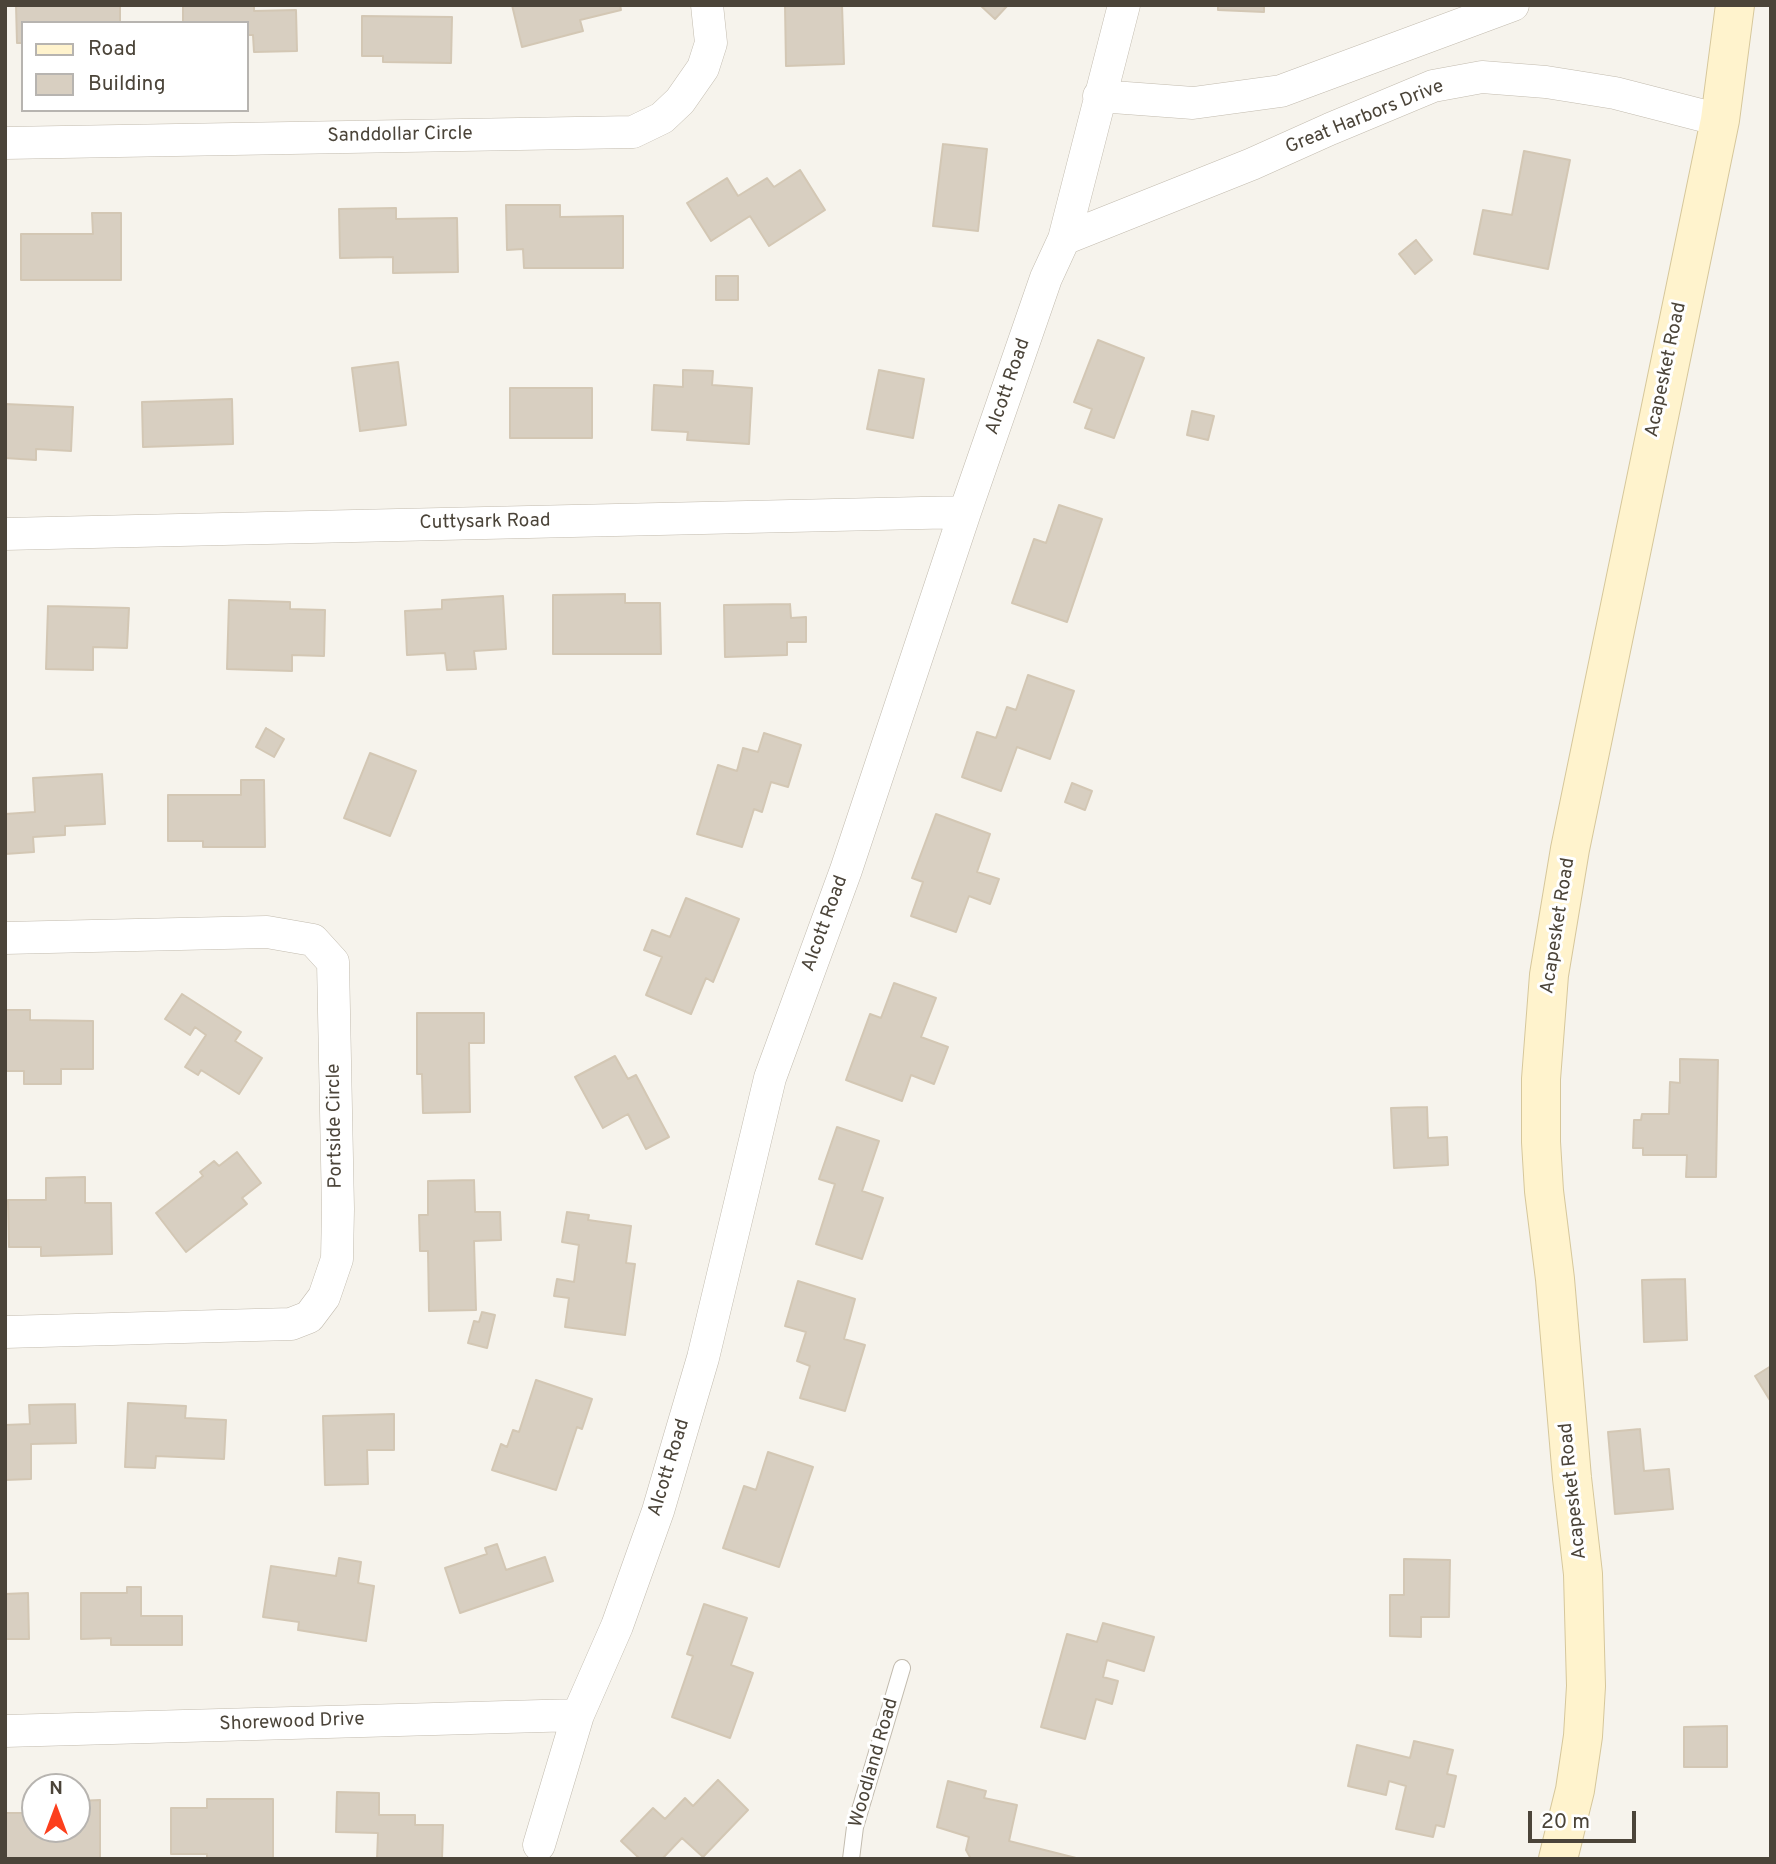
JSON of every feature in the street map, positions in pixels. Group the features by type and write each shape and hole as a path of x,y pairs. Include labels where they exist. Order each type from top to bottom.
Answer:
{"main road":[{"name":"Acapesket Road","path":"1558,1859 1575,1790 1583,1736 1586,1686 1583,1574 1541,1142 1541,1079 1549,975 1570,849 1720,120 1735,5"}],"street":[{"name":"Sanddollar Circle","path":"5,143 633,132 662,118 680,101 704,68 711,43 707,5"},
{"name":"Alcott Road","path":"539,1845 578,1716 617,1626 658,1511 702,1359 770,1078 846,870 1046,278 1064,239 1124,5"},
{"path":"1099,96 1193,103 1281,91 1513,5"},
{"name":"Great Harbors Drive","path":"1064,239 1252,164 1433,86 1482,77 1546,82 1615,93 1720,120"},
{"name":"Cuttysark Road","path":"5,534 965,512"},
{"name":"Portside Circle","path":"5,938 267,932 313,940 333,962 338,1209 337,1259 324,1297 309,1317 291,1324 5,1332"},
{"name":"Shorewood Drive","path":"5,1731 578,1716"}],"lane":[{"name":"Woodland Road","path":"851,1859 855,1827 902,1668"}],"building":[{"path":"16,5 120,5 120,21 21,21 21,43 17,43"},
{"path":"183,5 254,5 254,11 296,10 297,51 254,52 253,35 248,35 248,21 183,21"},
{"path":"512,5 620,5 621,10 580,20 583,31 522,47"},
{"path":"785,5 842,5 844,64 786,66"},
{"path":"980,5 1008,5 995,19"},
{"path":"1218,5 1264,5 1264,12 1218,10"},
{"path":"362,16 452,17 451,63 383,62 383,56 362,56"},
{"path":"943,144 987,149 978,231 933,226"},
{"path":"1524,151 1570,160 1548,269 1474,254 1483,210 1512,215"},
{"path":"800,170 825,210 769,246 750,216 711,241 687,203 727,178 738,196 767,178 774,187"},
{"path":"506,205 560,205 560,217 623,216 623,268 524,268 523,249 507,250"},
{"path":"396,208 396,219 457,218 458,272 393,273 393,257 340,258 339,209"},
{"path":"92,213 121,213 121,280 21,280 21,234 93,234"},
{"path":"1416,240 1432,260 1415,274 1399,254"},
{"path":"716,276 738,276 738,300 716,300"},
{"path":"1098,340 1144,358 1114,438 1085,428 1092,409 1074,402"},
{"path":"398,362 406,425 360,431 352,368"},
{"path":"683,370 713,371 712,385 752,388 749,444 687,440 688,432 652,430 654,385 683,387"},
{"path":"879,370 924,379 913,438 867,429"},
{"path":"510,388 592,388 592,438 510,438"},
{"path":"232,399 233,444 143,447 142,402"},
{"path":"5,404 73,407 71,451 36,449 36,460 5,458"},
{"path":"1192,411 1214,416 1208,440 1187,435"},
{"path":"1059,505 1102,519 1067,622 1012,603 1034,539 1046,543"},
{"path":"625,594 625,603 660,603 661,654 553,654 553,595"},
{"path":"503,596 506,649 474,651 476,669 447,670 445,653 407,655 405,611 442,609 442,600"},
{"path":"229,600 290,602 290,609 325,610 324,656 292,655 292,671 227,669"},
{"path":"790,604 791,618 806,617 806,642 787,642 787,655 725,657 724,605"},
{"path":"48,606 129,608 127,648 93,647 93,670 46,669"},
{"path":"1028,675 1074,691 1050,759 1017,747 1001,791 962,777 977,732 996,738 1007,707 1016,710"},
{"path":"266,728 284,739 274,757 256,747"},
{"path":"764,733 801,745 788,787 771,782 762,812 754,809 742,847 697,834 718,765 737,771 743,748 758,752"},
{"path":"370,753 416,771 390,836 344,818"},
{"path":"102,774 105,824 65,826 65,835 33,837 34,852 5,854 5,814 35,812 33,778"},
{"path":"241,780 264,780 265,847 203,847 203,841 168,841 168,795 241,795"},
{"path":"1072,783 1092,791 1085,810 1065,802"},
{"path":"936,814 990,834 977,872 999,879 990,904 969,896 956,932 911,916 923,882 912,878"},
{"path":"686,898 739,919 713,982 706,978 691,1014 646,995 662,957 644,950 652,930 670,937"},
{"path":"894,983 936,998 921,1037 948,1047 934,1084 911,1075 902,1101 846,1080 870,1014 881,1018"},
{"path":"182,994 241,1032 235,1041 262,1058 239,1094 201,1070 198,1075 185,1067 206,1035 195,1027 190,1035 165,1019"},
{"path":"5,1010 30,1010 30,1020 93,1021 93,1069 61,1069 61,1084 24,1084 24,1071 5,1071"},
{"path":"417,1013 484,1013 484,1043 469,1043 470,1112 423,1113 422,1074 417,1074"},
{"path":"615,1056 628,1079 636,1075 669,1137 646,1149 628,1114 603,1128 575,1077"},
{"path":"1680,1059 1718,1060 1716,1177 1686,1177 1687,1155 1643,1155 1643,1148 1633,1148 1634,1120 1641,1120 1642,1114 1669,1114 1670,1082 1680,1083"},
{"path":"1427,1107 1428,1138 1447,1137 1448,1165 1394,1168 1391,1108"},
{"path":"837,1127 879,1141 862,1191 883,1198 862,1259 816,1244 835,1184 819,1179"},
{"path":"237,1152 261,1183 242,1198 247,1204 186,1252 156,1213 203,1176 200,1172 214,1161 219,1166"},
{"path":"85,1177 85,1203 111,1203 112,1254 41,1256 41,1247 9,1247 8,1200 46,1200 46,1178"},
{"path":"474,1180 475,1212 500,1212 501,1240 474,1241 476,1310 429,1311 428,1251 420,1251 419,1215 428,1215 428,1181"},
{"path":"567,1212 589,1215 588,1220 631,1226 626,1263 635,1264 625,1335 565,1327 569,1298 554,1296 557,1279 574,1282 579,1245 562,1242"},
{"path":"1685,1279 1687,1340 1644,1342 1642,1280"},
{"path":"798,1281 855,1299 844,1339 865,1345 845,1411 800,1398 810,1366 797,1361 806,1332 785,1326"},
{"path":"482,1312 495,1315 487,1348 468,1343 474,1321 479,1322"},
{"path":"1771,1366 1771,1402 1755,1376"},
{"path":"536,1380 592,1399 582,1429 577,1427 556,1490 492,1470 501,1444 507,1447 513,1430 519,1432"},
{"path":"128,1403 186,1406 185,1418 226,1420 224,1459 156,1456 155,1468 125,1467"},
{"path":"75,1404 76,1443 31,1444 31,1479 5,1480 5,1425 30,1424 29,1405"},
{"path":"394,1414 394,1450 367,1450 368,1484 325,1485 323,1416"},
{"path":"1640,1429 1644,1471 1669,1469 1673,1509 1615,1514 1608,1432"},
{"path":"768,1452 813,1467 779,1567 723,1548 744,1486 756,1490"},
{"path":"497,1544 506,1570 545,1557 553,1581 460,1613 445,1568 487,1554 485,1548"},
{"path":"339,1558 361,1562 358,1583 374,1586 366,1641 298,1630 299,1622 263,1617 271,1566 336,1576"},
{"path":"1404,1559 1450,1560 1449,1617 1421,1617 1421,1637 1390,1636 1390,1595 1404,1595"},
{"path":"127,1587 141,1587 141,1616 182,1616 182,1645 111,1645 111,1638 81,1639 81,1593 127,1593"},
{"path":"28,1593 29,1639 5,1639 5,1594"},
{"path":"704,1604 747,1618 731,1665 753,1673 730,1738 672,1717 693,1656 687,1654"},
{"path":"1103,1623 1154,1637 1144,1671 1107,1660 1103,1677 1118,1681 1112,1704 1096,1699 1085,1739 1041,1727 1067,1634 1097,1642"},
{"path":"1727,1726 1727,1767 1684,1767 1684,1727"},
{"path":"1414,1741 1453,1750 1447,1774 1456,1776 1444,1827 1436,1825 1433,1837 1396,1829 1406,1786 1389,1781 1386,1795 1348,1786 1357,1745 1410,1758"},
{"path":"718,1780 748,1810 703,1857 682,1838 662,1859 640,1859 621,1841 653,1808 665,1819 685,1798 693,1806"},
{"path":"948,1781 986,1791 984,1798 1017,1805 1009,1841 1080,1859 971,1859 966,1850 969,1837 937,1827"},
{"path":"337,1792 379,1793 379,1815 415,1815 415,1825 443,1825 442,1859 377,1859 378,1833 336,1832"},
{"path":"207,1799 273,1799 273,1859 207,1859 207,1854 171,1854 171,1808 207,1808"},
{"path":"91,1800 100,1800 100,1859 5,1859 5,1813 21,1813 21,1843 91,1843"}]}
